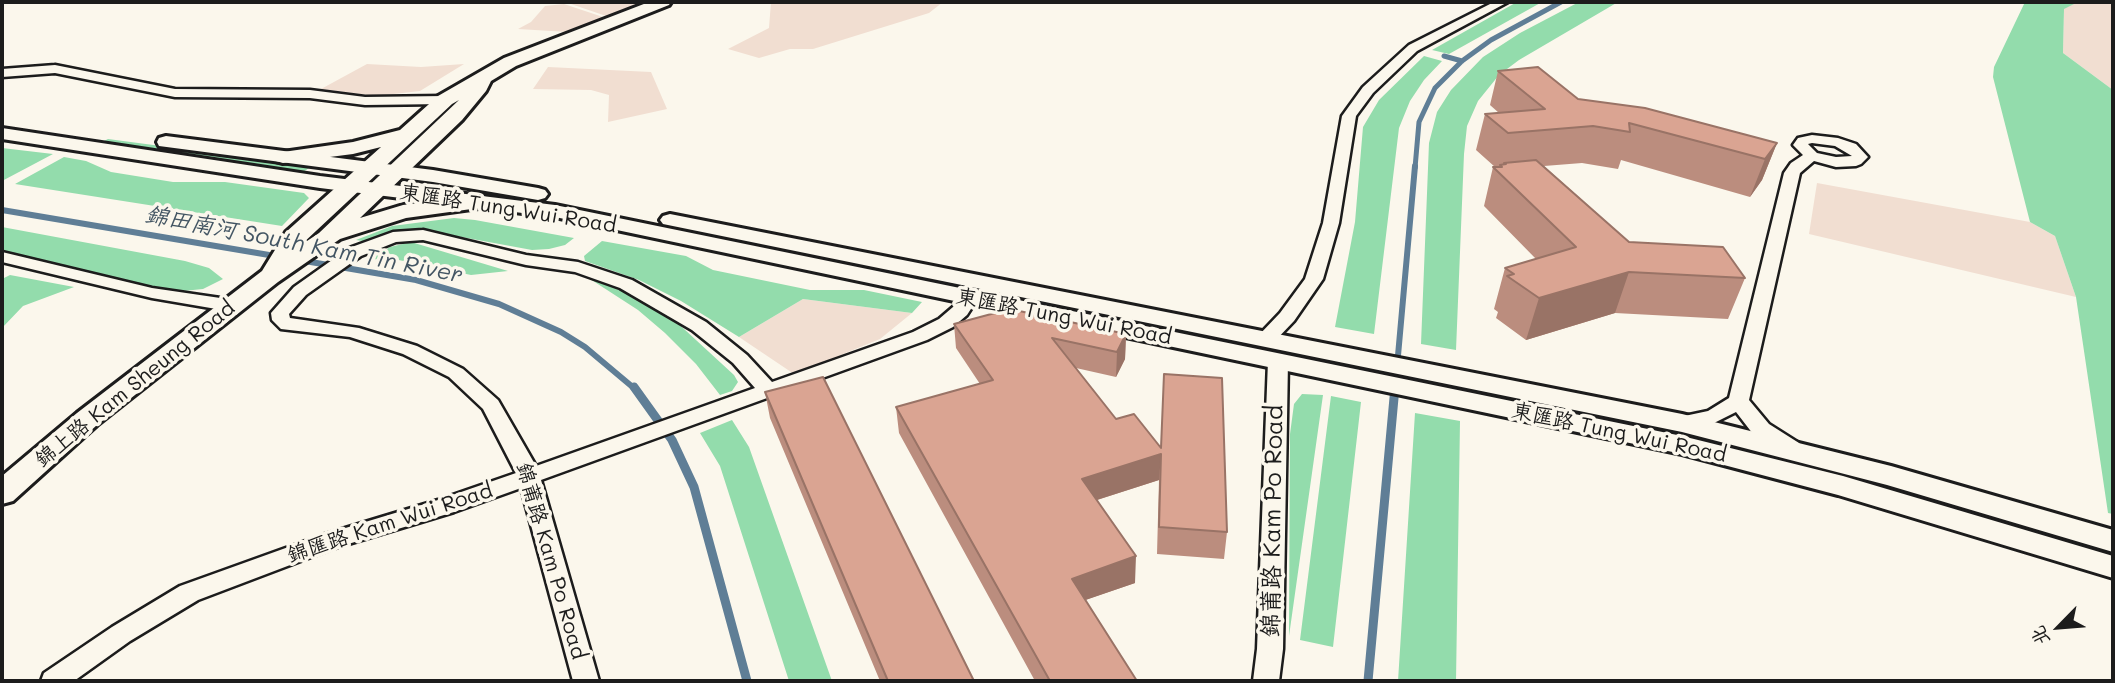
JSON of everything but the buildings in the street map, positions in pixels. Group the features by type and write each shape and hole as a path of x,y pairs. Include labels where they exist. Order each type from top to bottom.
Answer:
{"main road":[{"name":"錦上路 Kam Sheung Road","path":"263,283 294,237 445,100 509,62 663,2"},
{"name":"錦上路 Kam Sheung Road","path":"2,493 86,419 263,283 327,238 455,116 480,87 483,78"},
{"path":"283,157 353,148 405,135"},
{"path":"327,238 357,225 403,212 478,202"}],"street":[{"path":"1277,347 1287,317 1314,279 1331,223 1349,116 1368,90 1413,48 1502,2"},
{"path":"2,73 55,69 175,93 290,94 365,101 445,100"},
{"name":"東匯路 Tung Wui Road","path":"2,120 398,171 719,228 1514,399 1635,434 1786,470 2113,568"},
{"name":"東匯路 Tung Wui Road","path":"2,133 349,186 555,211 969,298 1277,347"},
{"path":"1682,423 1714,416 1739,401 1792,173 1796,166 1812,156"},
{"name":"錦莆路 Kam Po Road","path":"586,681 528,477 506,429 491,405 474,387 433,361 352,332 288,326 281,320 279,313 300,291 355,252 393,237 423,235 526,260 578,267 605,275 651,297 699,326 740,359 768,390"},
{"path":"2,257 152,293 234,306"},
{"name":"錦匯路 Kam Wui Road","path":"54,681 121,634 189,593 327,542 446,506 568,463 935,330 960,311 969,298"},
{"name":"錦莆路 Kam Po Road","path":"1266,681 1270,649 1277,347"},
{"name":"東匯路 Tung Wui Road","path":"1514,399 1682,423 1796,450 2113,541"},
{"path":"1739,401 1761,429 1780,443 1796,450"}],"shaded area":[{"path":"646,2 609,17 571,4"},
{"path":"771,2 943,2 929,13 813,49 790,49 759,58 728,49 769,28"},
{"path":"2078,2 2113,2 2113,90 2063,53 2064,8"},
{"path":"564,4 603,17 568,32 518,29 531,22 545,6"},
{"path":"367,64 421,67 464,64 420,91 376,96 321,89"},
{"path":"548,67 651,72 667,109 608,122 609,95 591,90 533,89"},
{"path":"1817,183 2030,222 2055,236 2076,297 1809,234"},
{"path":"803,299 912,313 880,339 794,374 739,337"}],"green space":[{"path":"1517,2 1542,2 1449,54 1432,50"},
{"path":"1579,2 1618,2 1519,60 1499,75 1478,101 1467,126 1464,154 1456,350 1421,344 1429,143 1437,112 1451,90 1483,57 1520,33"},
{"path":"2025,2 2078,2 2064,9 2063,53 2113,90 2113,514 2108,513 2076,297 2055,236 2030,222 1993,77 1994,67"},
{"path":"1424,56 1442,61 1424,80 1410,101 1399,128 1374,334 1335,327 1355,222 1363,127 1379,100"},
{"path":"108,139 312,166 303,172 236,164 104,141"},
{"path":"2,148 53,154 2,181"},
{"path":"64,157 86,161 111,172 173,182 225,182 304,193 309,198 282,226 15,184"},
{"path":"454,218 574,238 565,245 532,250 418,229 395,232 369,242 356,240 392,226"},
{"path":"2,227 185,261 209,268 223,279 203,289 173,292 138,286 2,252"},
{"path":"602,241 686,256 713,270 810,290 864,290 922,302 912,313 803,299 739,337 681,301 639,280 585,261 584,256"},
{"path":"411,242 508,271 471,275 389,258 368,260 390,247"},
{"path":"10,275 74,287 23,306 2,328 2,279"},
{"path":"591,275 671,317 734,375 738,382 732,391 720,395 696,364 665,333 638,310 587,277"},
{"path":"1302,394 1323,395 1289,636 1290,434 1294,404"},
{"path":"1331,396 1361,402 1333,647 1300,640"},
{"path":"1415,413 1460,421 1456,681 1398,681"},
{"path":"732,420 749,447 832,681 789,681 720,466 700,433"}],"waterway":[{"path":"1462,61 1491,40 1561,2"},
{"path":"1444,56 1462,61"},
{"path":"1415,168 1419,122 1435,88 1462,61"},
{"path":"1395,389 1415,166"},
{"name":"錦田南河 South Kam Tin River","path":"2,210 281,257"},
{"name":"錦田南河 South Kam Tin River","path":"299,260 416,280 499,304 561,332 585,347 635,389"},
{"name":"錦田南河 South Kam Tin River","path":"634,387 672,440 694,487 747,681"},
{"path":"1368,681 1395,387"}]}
